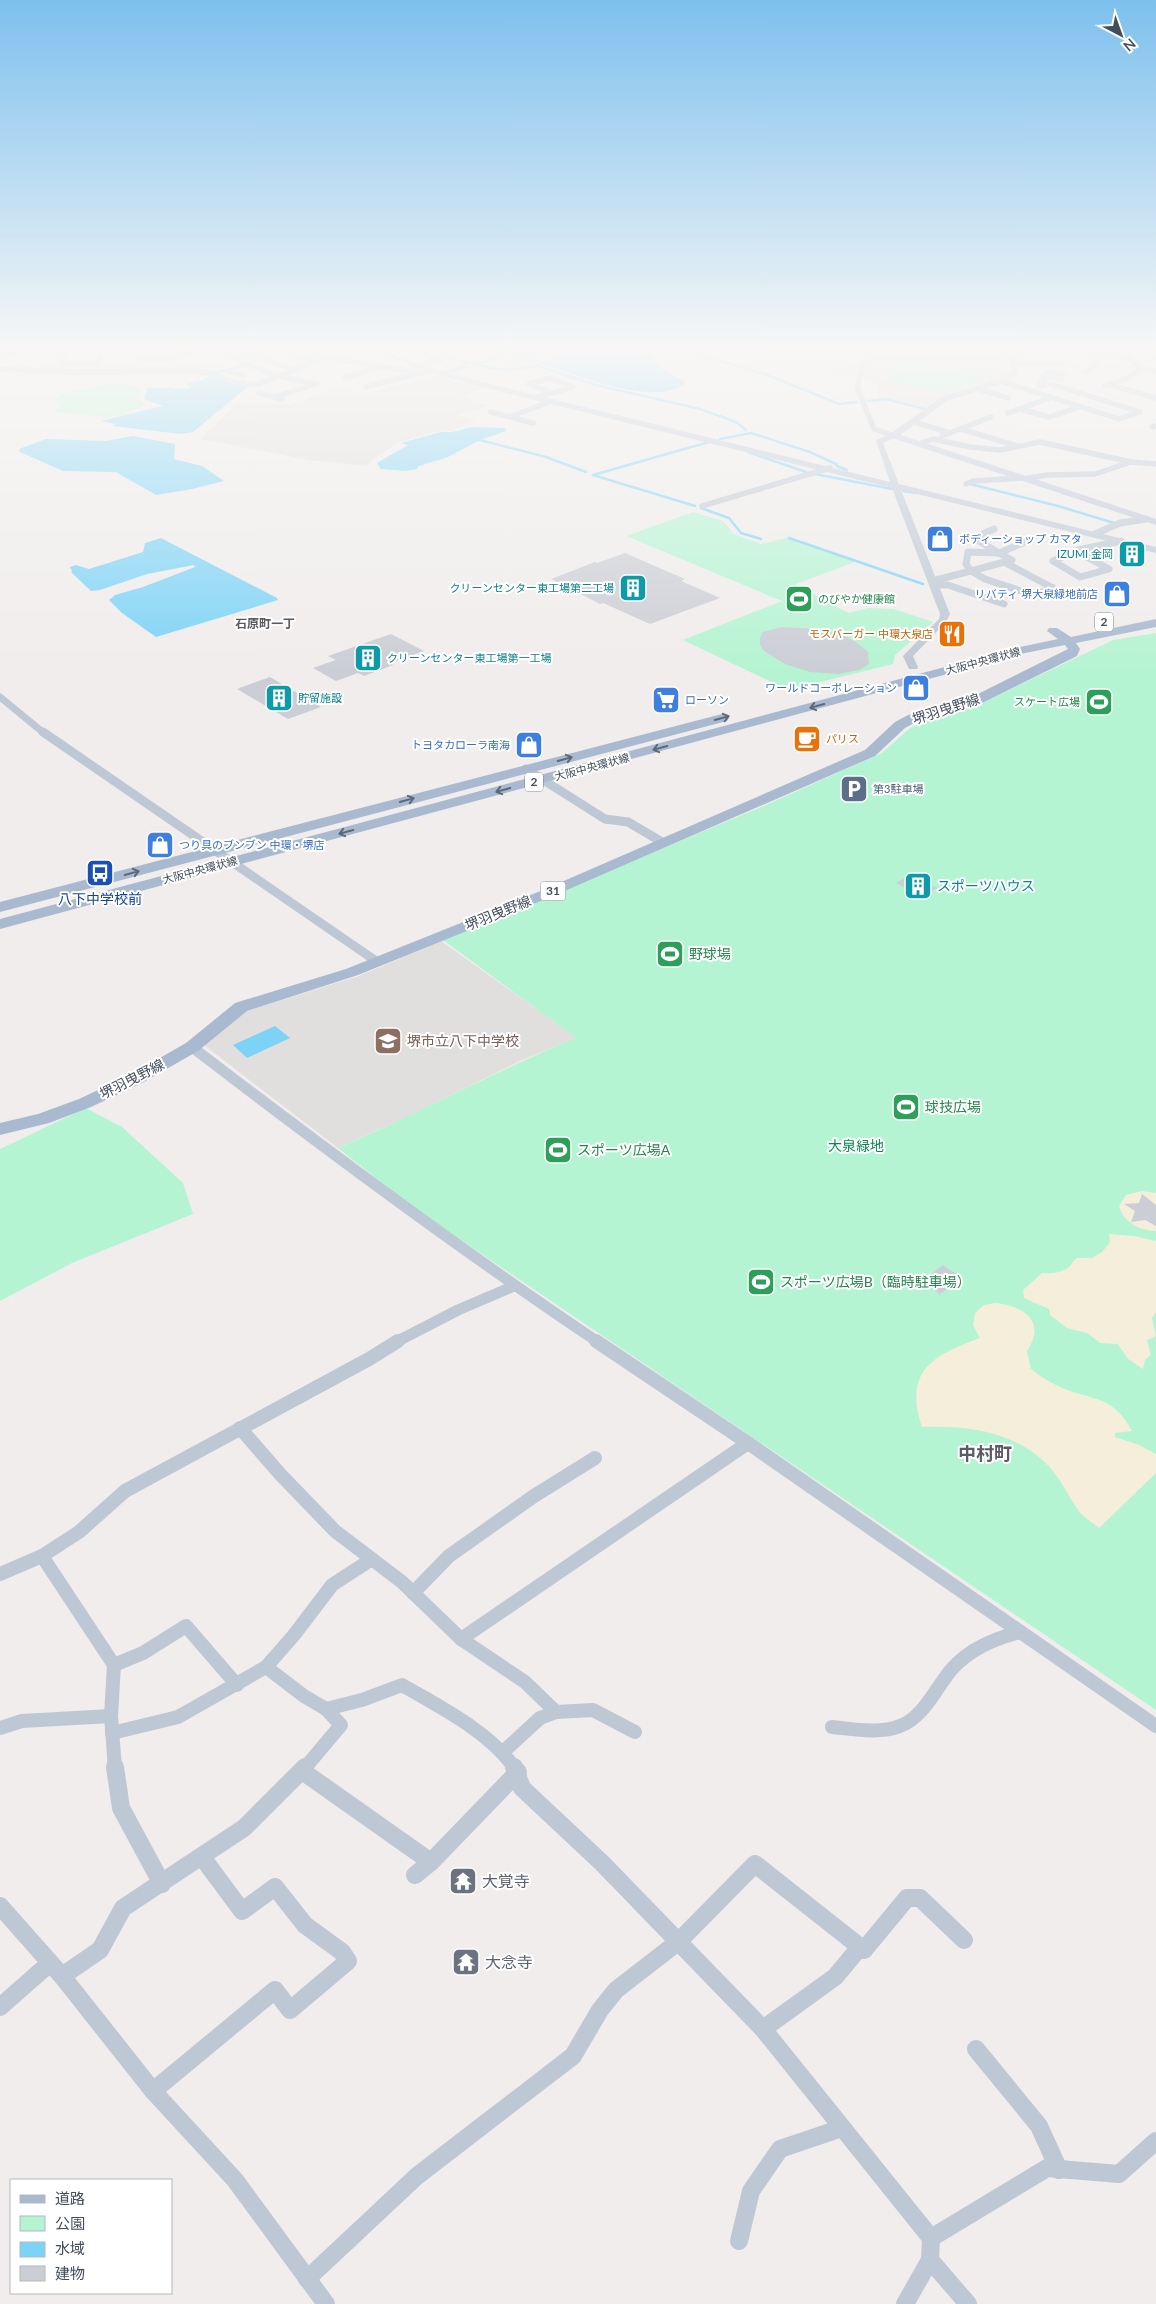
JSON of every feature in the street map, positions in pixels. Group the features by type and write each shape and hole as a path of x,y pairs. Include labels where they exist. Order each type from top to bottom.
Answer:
{"main road":[{"path":"955,456 1153,518"},
{"path":"958,456 1024,478"},
{"name":"大阪中央環状線","path":"0,924 1024,650 1073,631 1156,614"},
{"name":"大阪中央環状線","path":"0,907 1053,631 1073,631 1156,623"},
{"name":"堺羽曳野線","path":"0,1129 42,1119 136,1079 192,1047 241,1006 352,972 548,893 870,753 900,726 913,718 971,703 1069,656 1074,649 1073,631"}],"street":[{"path":"781,456 1156,550"},
{"path":"884,456 945,614 943,620 908,656 912,667"},
{"path":"1102,456 1131,462 1156,464"},
{"path":"966,484 973,481 1024,478 1051,474 1092,475 1115,470 1131,462"},
{"path":"702,506 830,468"},
{"path":"1095,534 1120,523 1153,518"},
{"path":"933,583 1012,560 974,538 994,529"},
{"path":"1076,551 1109,569 1080,577 1053,562 1076,551 1122,541"},
{"path":"1004,562 1053,588 1032,595 985,579 972,572 966,564 968,552 999,553 1025,542"},
{"path":"933,583 948,585 1004,604"},
{"path":"0,697 44,733 376,961"},
{"path":"526,769 540,780 605,819 628,822 662,842"},
{"path":"192,1047 330,1153 514,1286 748,1443 1156,1726"},
{"path":"0,1574 42,1556 79,1532 126,1491 369,1359 404,1336 481,1299 514,1286"},
{"path":"240,1428 280,1474 335,1531 413,1593 461,1639 525,1682 556,1712"},
{"path":"461,1639 748,1443"},
{"path":"413,1593 449,1556 592,1464"},
{"path":"42,1556 114,1665 111,1716 121,1808 162,1884"},
{"path":"112,1733 178,1717 266,1667 294,1635 332,1585 372,1559"},
{"path":"114,1665 143,1653 186,1626 237,1685"},
{"path":"832,1727 866,1731 904,1725 933,1696 958,1662 992,1640 1020,1632"},
{"path":"0,2007 56,1970 100,1950 123,1908 244,1828 302,1771 341,1725 326,1709 304,1696 266,1667"},
{"path":"326,1709 362,1700 402,1685 438,1705 503,1752 518,1772 522,1788 602,1863 763,2029 931,2238 930,2260 904,2304"},
{"path":"503,1752 540,1718 556,1712 593,1710 635,1732"},
{"path":"0,1728 22,1721 111,1716"},
{"path":"302,1771 431,1862"},
{"path":"415,1875 431,1862 518,1772"},
{"path":"153,2091 275,1990 290,2010 348,1961 342,1952 305,1925 275,1887 242,1911 202,1857"},
{"path":"307,2278 417,2176 508,2108 573,2056 600,2010 616,1990 678,1942 754,1864 864,1950 907,1898 920,1898 964,1940"},
{"path":"0,1906 56,1970 153,2091 234,2180 326,2304"},
{"path":"763,2029 804,2002 835,1977 860,1947"},
{"path":"976,2049 1039,2126 1058,2170"},
{"path":"739,2241 751,2192 780,2149 842,2128"},
{"path":"931,2238 1047,2168 1119,2174 1156,2141"},
{"path":"930,2260 968,2304"}],"shaded area":[{"path":"286,456 379,456 365,466"},
{"name":"堺市立八下中学校","path":"441,941 577,1038 522,1060 413,1114 338,1148 204,1045 241,1013 359,976"}],"green space":[{"name":"のびやか健康館","path":"693,512 723,521 734,534 761,544 787,538 855,562 796,584 848,613 868,608 894,609 933,622 895,655 893,664 788,690 683,640 782,601 626,536"},
{"name":"大泉緑地","path":"1156,633 1156,1710 418,1211 338,1148 516,1064 576,1038 443,940 759,808 882,753 910,728 933,717 980,704 1113,640"},
{"path":"86,1108 122,1127 183,1183 193,1214 72,1263 0,1301 0,1149"}],"sand":[{"path":"1142,1191 1156,1193 1156,1231 1138,1227 1128,1221 1121,1212 1119,1206 1126,1195"},
{"path":"1109,1234 1134,1236 1156,1241 1156,1312 1152,1318 1156,1336 1147,1340 1151,1355 1145,1360 1143,1369 1128,1359 1118,1344 1100,1343 1087,1333 1067,1328 1050,1315 1049,1309 1024,1298 1023,1290 1042,1273 1062,1271 1068,1268 1077,1258 1092,1258 1102,1252 1110,1242"},
{"path":"995,1303 1023,1312 1033,1323 1035,1331 1027,1351 1031,1369 1048,1381 1066,1390 1098,1399 1116,1409 1132,1431 1115,1433 1115,1437 1139,1445 1156,1454 1156,1473 1099,1528 1078,1510 1053,1471 1025,1447 1010,1439 976,1430 922,1427 917,1408 916,1392 926,1368 948,1351 980,1338 973,1325 975,1313 984,1305"}],"water":[{"path":"28,456 174,456 174,459 202,466 224,481 156,495 116,472 63,471"},
{"path":"390,456 451,456 419,466 417,469 406,471 381,469 377,463"},
{"path":"161,538 278,600 156,637 122,613 109,600 115,595 143,587 195,567 194,565 147,574 100,590 91,591 71,572 70,567 76,565 89,569 143,552 145,543"},
{"path":"275,1026 290,1038 247,1058 233,1045"}],"building":[{"name":"クリーンセンター東工場第二工場","path":"625,553 685,579 681,581 720,598 650,624 603,603 600,604 551,579"},
{"name":"のびやか健康館","path":"782,627 820,629 845,636 868,652 869,664 859,670 839,674 810,672 785,664 764,651 760,645 760,638 763,632"},
{"name":"クリーンセンター東工場第一工場","path":"391,634 424,651 390,663 393,665 364,676 358,673 336,681 313,668 336,660 328,656"},
{"name":"貯留施設","path":"270,677 321,707 288,719 237,689"},
{"name":"スポーツハウス","path":"911,875 937,888 922,897 896,883"},
{"path":"1142,1194 1156,1205 1156,1226 1145,1220 1131,1222 1135,1211 1124,1204 1139,1203"},
{"path":"943,1265 962,1278 940,1294 922,1281"}],"waterway":[{"path":"540,456 586,472"},
{"path":"661,456 593,475 695,506"},
{"path":"758,456 806,472"},
{"path":"818,456 836,464"},
{"path":"837,466 847,470"},
{"path":"815,474 892,489"},
{"path":"970,484 1058,506 1114,523"},
{"path":"903,491 916,493"},
{"path":"701,508 729,518 741,533 761,539"},
{"path":"789,538 923,584"}],"place":[{"name":"ボディーショップ カマタ","path":"940,539"},
{"name":"IZUMI 金岡","path":"1132,554"},
{"name":"クリーンセンター東工場第二工場","path":"633,588"},
{"name":"リバティ 堺大泉緑地前店","path":"1117,594"},
{"name":"のびやか健康館","path":"799,599"},
{"name":"モスバーガー 中環大泉店","path":"952,634"},
{"name":"クリーンセンター東工場第一工場","path":"368,658"},
{"name":"ワールドコーポレーション","path":"916,688"},
{"name":"貯留施設","path":"279,698"},
{"name":"ローソン","path":"666,700"},
{"name":"スケート広場","path":"1099,702"},
{"name":"パリス","path":"807,739"},
{"name":"トヨタカローラ南海","path":"529,745"},
{"name":"第3駐車場","path":"854,789"},
{"name":"つり具のブンブン 中環・堺店","path":"160,845"},
{"name":"八下中学校前","path":"100,873"},
{"name":"スポーツハウス","path":"918,886"},
{"name":"野球場","path":"670,954"},
{"name":"堺市立八下中学校","path":"388,1041"},
{"name":"球技広場","path":"906,1107"},
{"name":"スポーツ広場A","path":"558,1150"},
{"name":"スポーツ広場B（臨時駐車場）","path":"761,1282"},
{"name":"大覚寺","path":"463,1881"},
{"name":"大念寺","path":"466,1962"}],"district":[{"name":"石原町一丁","path":"265,624"},
{"name":"中村町","path":"985,1454"}]}
